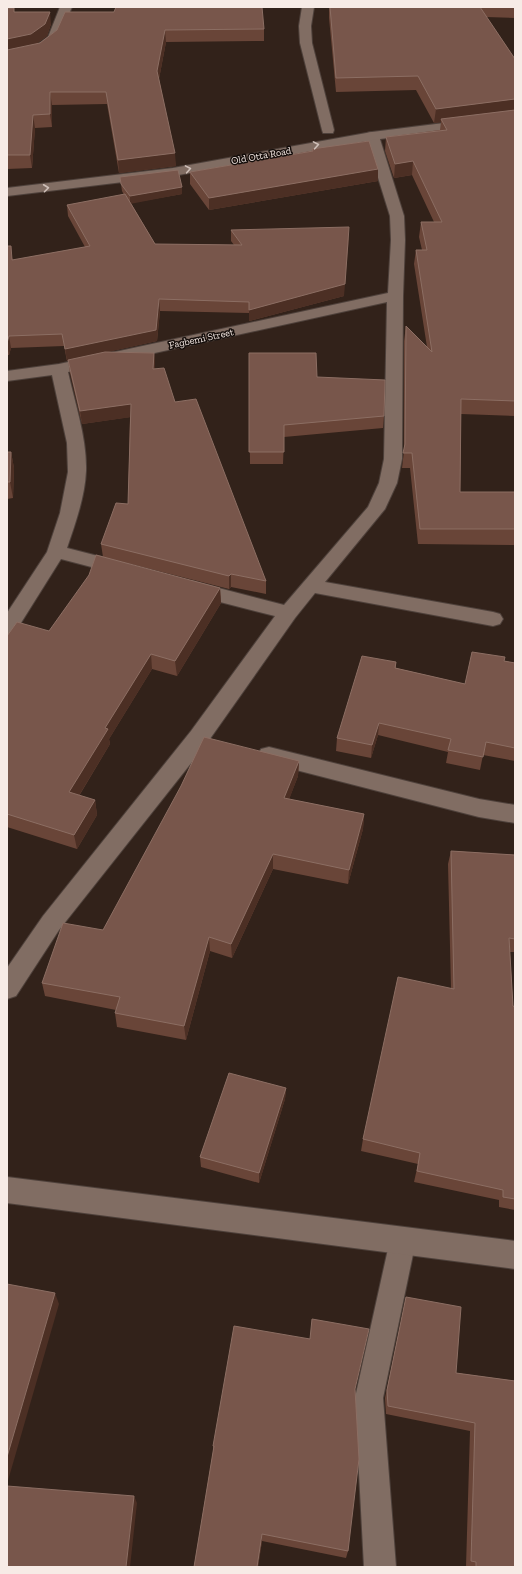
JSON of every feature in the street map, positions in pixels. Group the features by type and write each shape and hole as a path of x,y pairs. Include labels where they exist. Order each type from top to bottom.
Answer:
{"street":[{"path":"7,57 37,51 53,39 66,7"},
{"path":"308,7 305,26 306,43 328,130"},
{"path":"485,108 515,106"},
{"name":"Old Otta Road","path":"7,192 173,172 372,136 515,118"},
{"path":"312,132 343,127"},
{"path":"7,988 51,923 199,737 288,613 376,509 388,484 393,459 395,296 398,240 397,216 372,136"},
{"path":"25,177 99,169"},
{"name":"Fagbemi Street","path":"7,376 59,369 395,296"},
{"path":"7,629 56,552 69,513 77,472 76,443 59,369"},
{"path":"56,552 141,574"},
{"path":"172,583 288,613"},
{"path":"311,586 493,619"},
{"path":"199,737 222,743"},
{"path":"252,751 479,808 515,814"},
{"path":"7,1190 515,1255"}],"lane":[{"path":"380,1567 369,1398 403,1240"}],"building":[{"path":"116,7 262,7 264,29 165,30 157,71 175,153 118,160 106,92 50,92 50,114 33,115 30,155 7,155 7,50 40,43 57,30 65,12 114,12"},
{"path":"330,7 480,7 515,59 515,99 436,109 418,76 336,78"},
{"path":"7,8 14,8 14,12 50,12 45,24 31,34 7,39"},
{"path":"515,110 515,401 461,399 460,492 515,492 515,529 420,529 412,453 403,453 405,444 406,326 432,352 416,250 427,250 421,222 442,222 413,161 395,164 386,137 447,130 441,119"},
{"path":"369,141 378,169 209,198 190,172 313,151 312,149"},
{"path":"178,170 182,187 130,196 121,184 120,177"},
{"path":"125,194 155,244 242,245 231,230 349,227 345,284 249,310 249,302 159,299 156,330 65,349 62,334 9,336 7,343 7,246 11,246 12,260 90,246 67,205"},
{"path":"105,352 154,353 153,369 164,368 175,402 196,399 266,581 231,574 229,576 101,544 116,503 128,504 131,404 80,411 68,360"},
{"path":"249,353 316,353 317,377 385,380 384,416 284,425 284,452 249,452"},
{"path":"7,452 11,452 10,482 7,482"},
{"path":"96,555 220,588 175,661 151,654 105,728 108,729 69,792 95,800 74,835 7,814 7,636 17,622 49,631 89,575"},
{"path":"472,652 505,657 504,661 515,663 515,748 486,742 483,757 448,750 451,739 379,723 372,745 337,738 362,656 396,662 395,668 465,684"},
{"path":"204,737 299,761 284,798 364,814 349,870 273,854 231,944 209,937 184,1026 115,1013 120,997 42,983 63,923 103,930 181,786"},
{"path":"451,851 515,855 515,939 509,938 513,1006 515,1007 515,1199 503,1197 503,1190 417,1171 420,1153 363,1139 398,977 454,989"},
{"path":"229,1073 286,1088 259,1173 200,1157"},
{"path":"7,1284 55,1293 7,1457"},
{"path":"406,1297 461,1307 456,1373 515,1381 515,1567 476,1567 476,1562 471,1561 475,1423 388,1406 387,1390"},
{"path":"312,1319 369,1329 355,1389 359,1459 348,1551 262,1534 257,1567 194,1567 234,1326 310,1339"},
{"path":"7,1486 134,1496 126,1567 7,1567"}]}
